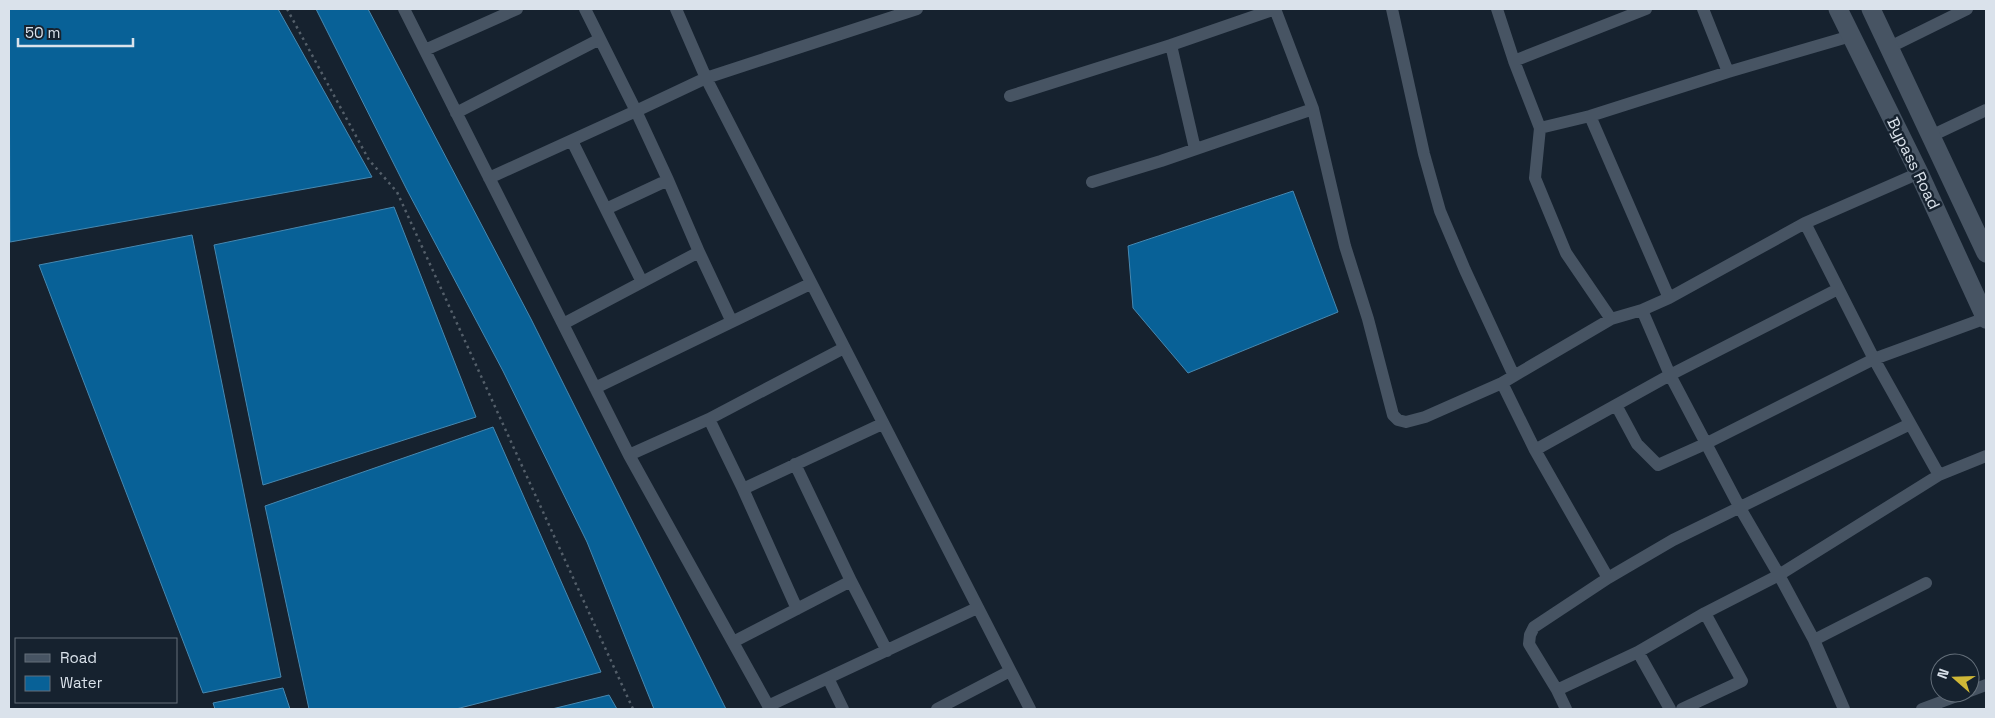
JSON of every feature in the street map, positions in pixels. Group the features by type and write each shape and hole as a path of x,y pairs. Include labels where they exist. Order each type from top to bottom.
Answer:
{"main road":[{"name":"Bypass Road","path":"1838,9 1919,173 1986,319"},
{"name":"Bypass Road","path":"1871,9 1986,253"}],"street":[{"path":"404,9 629,455 769,708 977,608"},
{"path":"425,50 514,9"},
{"path":"586,9 636,111 699,252 732,320"},
{"path":"676,9 706,78 810,284 1030,709"},
{"path":"489,178 706,78 917,9"},
{"path":"1010,96 1275,9 1313,109 1345,246 1368,319 1393,415 1398,420 1406,422 1425,417 1502,383 1611,320 1642,310 1669,298 1805,223 1919,173"},
{"path":"1392,9 1424,154 1440,211 1514,376"},
{"path":"1497,9 1514,61 1540,128 1535,178 1566,253 1611,320"},
{"path":"1514,61 1646,9"},
{"path":"1703,9 1728,72"},
{"path":"1890,47 1968,9"},
{"path":"1540,128 1590,116 1728,72 1851,36"},
{"path":"456,113 600,39"},
{"path":"1171,44 1194,149"},
{"path":"1092,182 1313,109"},
{"path":"1931,136 1986,110"},
{"path":"1590,116 1669,298"},
{"path":"572,141 642,282"},
{"path":"606,210 668,180"},
{"path":"1805,223 1874,360 1939,475"},
{"path":"562,324 699,252"},
{"path":"595,388 732,320 810,284"},
{"path":"1535,450 1670,375 1838,289"},
{"path":"1642,310 1670,375 1705,444 1814,640 1844,709"},
{"path":"1616,405 1637,444 1658,465 1705,444 1874,360 1986,319"},
{"path":"629,455 709,419 844,348"},
{"path":"1502,383 1535,450 1608,578"},
{"path":"709,419 743,488 797,609"},
{"path":"743,488 882,424"},
{"path":"1566,709 1558,690 1529,644 1530,635 1534,627 1608,578 1673,540 1910,424"},
{"path":"1558,690 1638,652 1705,613 1779,575 1939,475 1986,456"},
{"path":"795,464 886,651"},
{"path":"733,642 851,581"},
{"path":"1814,640 1926,583"},
{"path":"1682,709 1742,681 1705,613"},
{"path":"1638,652 1670,709"},
{"path":"938,709 1010,671"},
{"path":"828,678 843,709"},
{"path":"1922,709 1938,703"}],"path":[{"path":"287,9 369,160 398,192 633,709"}],"water":[{"path":"9,9 278,9 372,177 10,242"},
{"path":"316,9 368,9 531,319 726,709 654,709 587,542 503,371 407,190"},
{"path":"1293,191 1338,312 1188,373 1133,308 1128,246"},
{"path":"394,207 476,417 263,485 214,245"},
{"path":"192,235 281,677 203,693 39,265"},
{"path":"493,427 601,672 456,709 309,709 265,506"},
{"path":"283,688 290,709 215,709 213,703"},
{"path":"609,695 617,709 552,709"}]}
